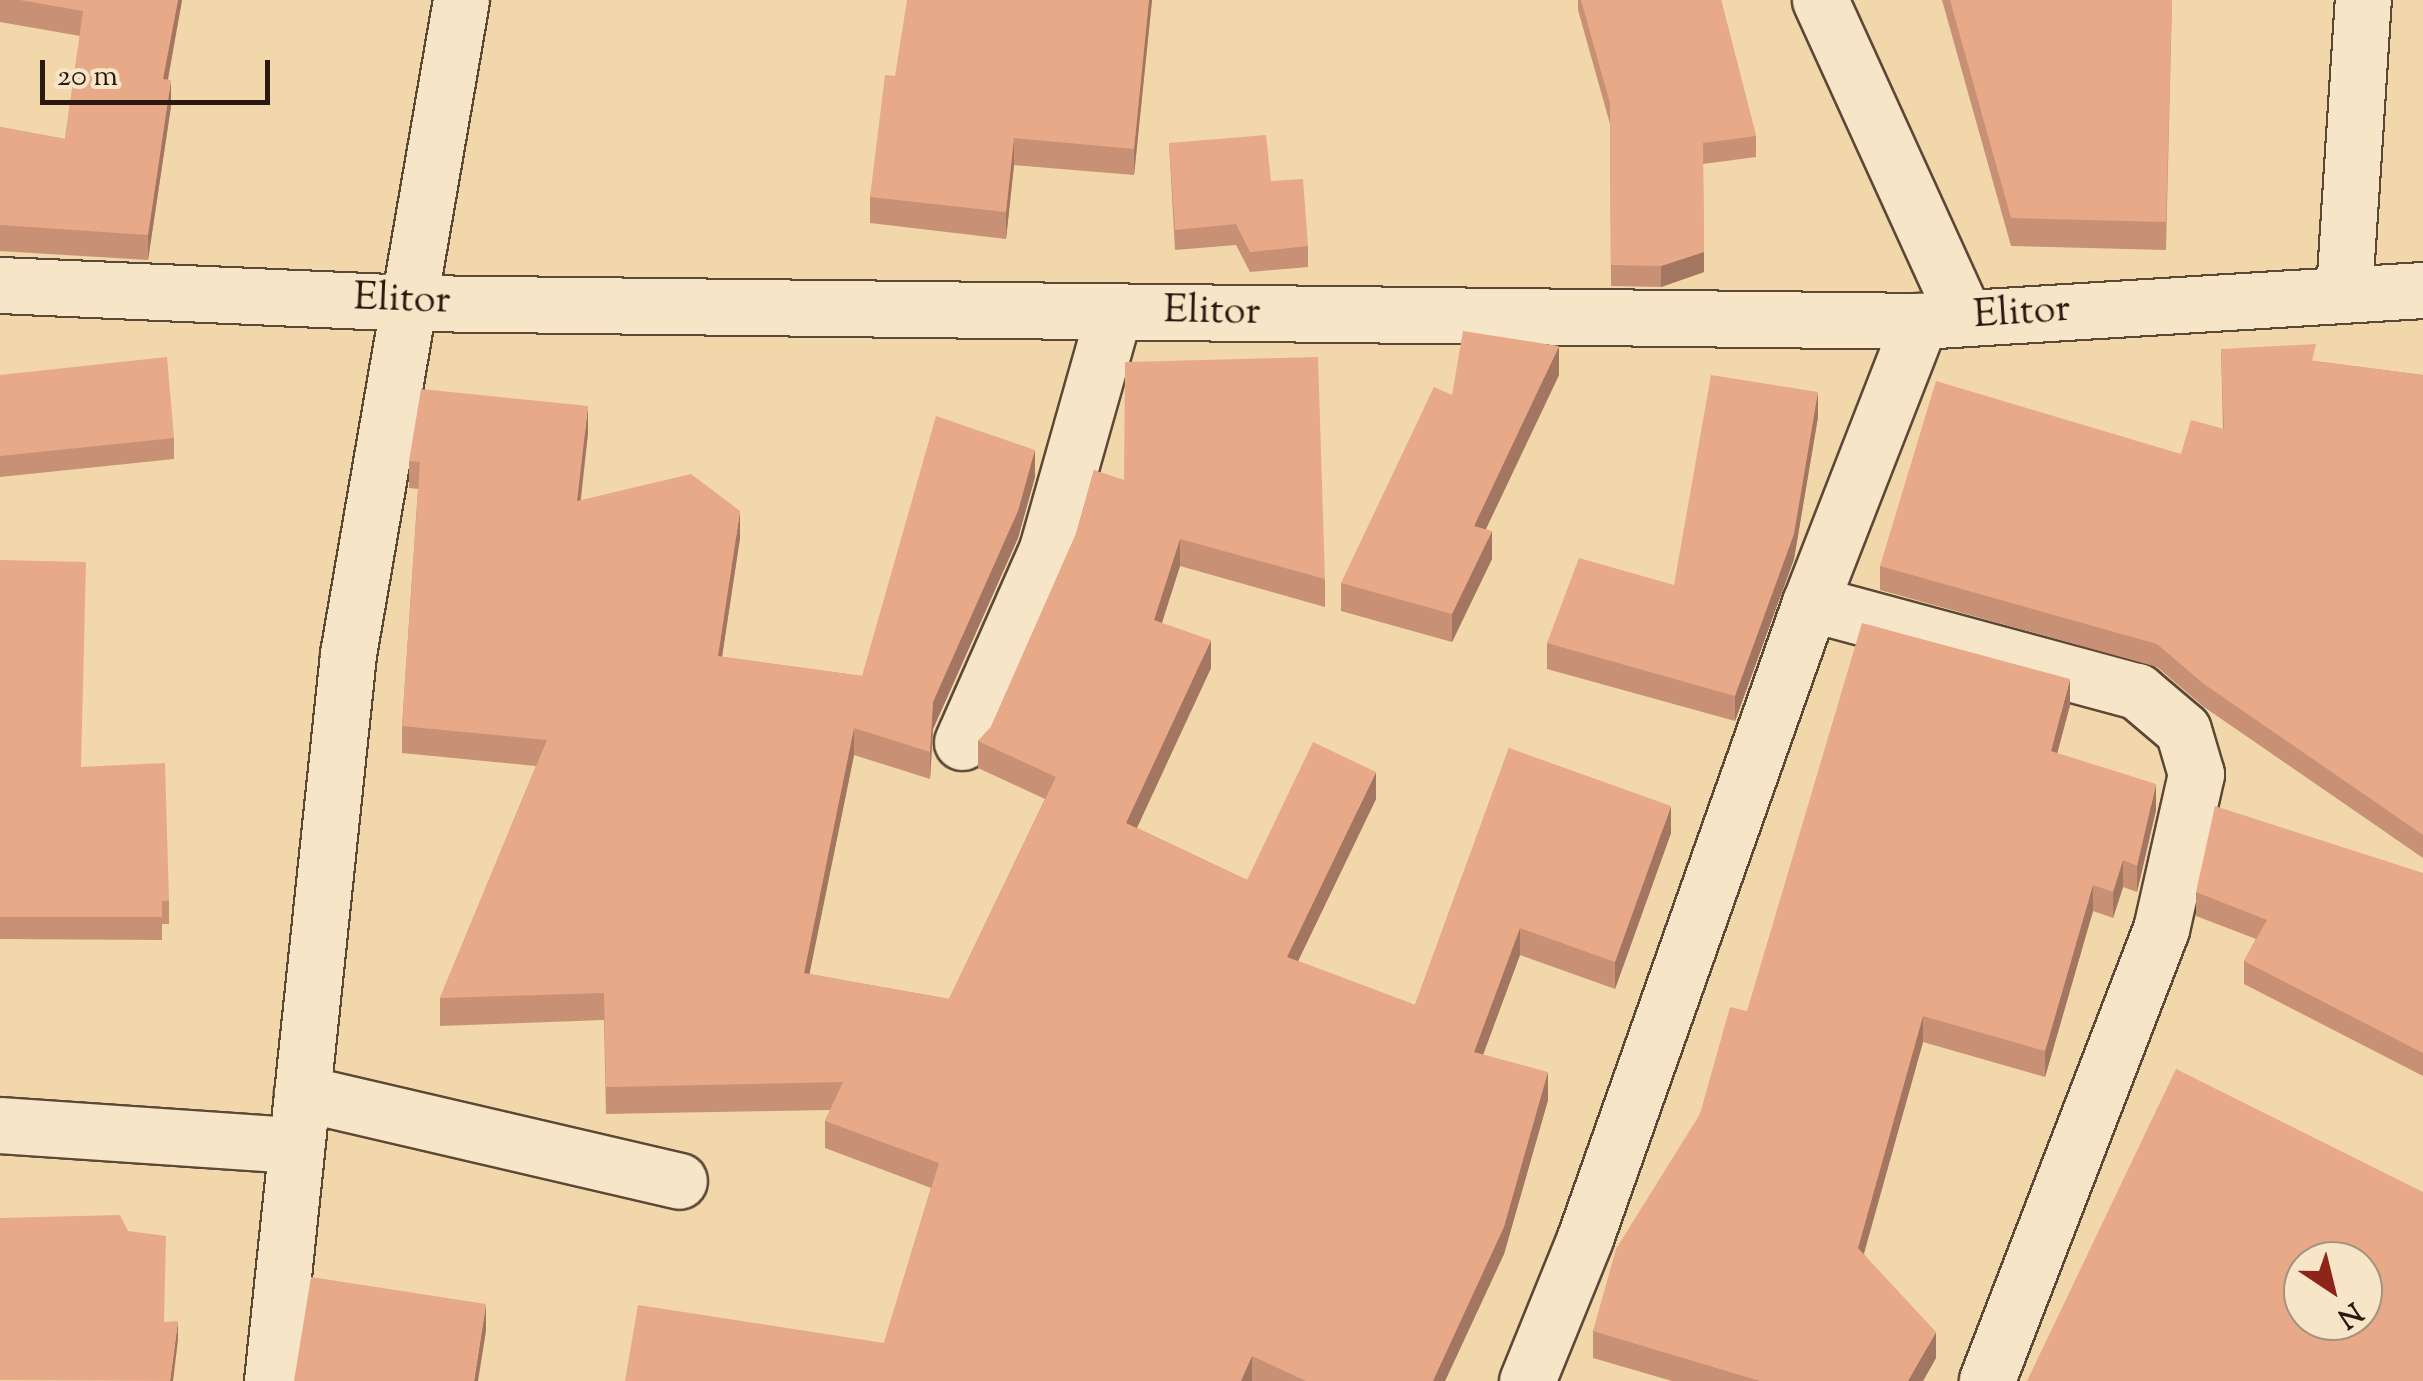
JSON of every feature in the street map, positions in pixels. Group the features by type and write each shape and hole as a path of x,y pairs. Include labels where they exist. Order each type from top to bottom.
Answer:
{"street":[{"path":"272,1381 348,654 461,0"},
{"path":"1526,1381 1585,1238 1810,603 1942,319 1820,0"},
{"path":"2344,291 2364,0"},
{"name":"Elitor","path":"0,284 410,303 1942,319 2344,291 2423,290"},
{"path":"962,742 1047,549 1114,312"},
{"path":"1810,603 2138,691 2184,730 2196,774 2161,929 1988,1381"},
{"path":"0,1125 299,1119 679,1180"}],"building":[{"path":"20,0 178,0 163,79 171,80 148,235 0,225 0,127 65,139 83,11"},
{"path":"907,0 1149,0 1134,149 1014,138 1006,212 870,197 885,75 895,76"},
{"path":"1581,0 1721,0 1756,136 1703,143 1704,252 1661,266 1611,265 1610,103"},
{"path":"1950,0 2172,0 2166,222 2011,218"},
{"path":"1266,135 1271,181 1303,179 1308,246 1250,252 1236,224 1175,230 1169,143"},
{"path":"1463,331 1559,346 1474,526 1492,531 1452,614 1341,583 1434,387 1452,395"},
{"path":"2316,344 2312,361 2423,375 2423,835 2204,684 2157,644 1880,566 1936,381 2181,454 2191,420 2224,429 2221,349"},
{"path":"167,357 174,438 0,456 0,375"},
{"path":"1318,357 1325,579 1180,539 1154,620 1211,640 1126,823 1247,880 1313,742 1376,772 1287,957 1415,1005 1509,748 1671,806 1615,962 1520,928 1474,1052 1548,1072 1504,1227 1433,1381 1306,1381 1252,1356 1241,1381 625,1381 638,1305 884,1343 939,1163 825,1121 843,1082 606,1087 604,993 440,998 547,740 402,726 420,462 409,461 421,389 588,406 577,501 691,474 740,511 718,656 862,676 936,416 1035,450 1018,511 933,702 930,752 854,728 804,973 949,999 1056,777 978,741 991,727 1076,534 1094,470 1124,480 1125,362"},
{"path":"1711,375 1818,392 1794,534 1735,696 1547,643 1579,558 1674,585"},
{"path":"0,560 86,562 81,767 165,763 169,901 162,901 162,917 0,917"},
{"path":"1862,623 2070,679 2051,751 2156,784 2137,866 2123,860 2113,892 2093,885 2045,1051 1923,1016 1858,1248 1936,1332 1908,1381 1760,1381 1593,1331 1616,1249 1700,1114 1730,1007 1747,1011"},
{"path":"2215,806 2423,873 2423,1053 2244,961 2267,920 2196,892"},
{"path":"2176,1069 2423,1192 2423,1381 2027,1381"},
{"path":"120,1215 128,1231 166,1236 164,1322 178,1321 170,1381 0,1380 0,1218"},
{"path":"311,1277 486,1304 474,1381 294,1381"}]}
